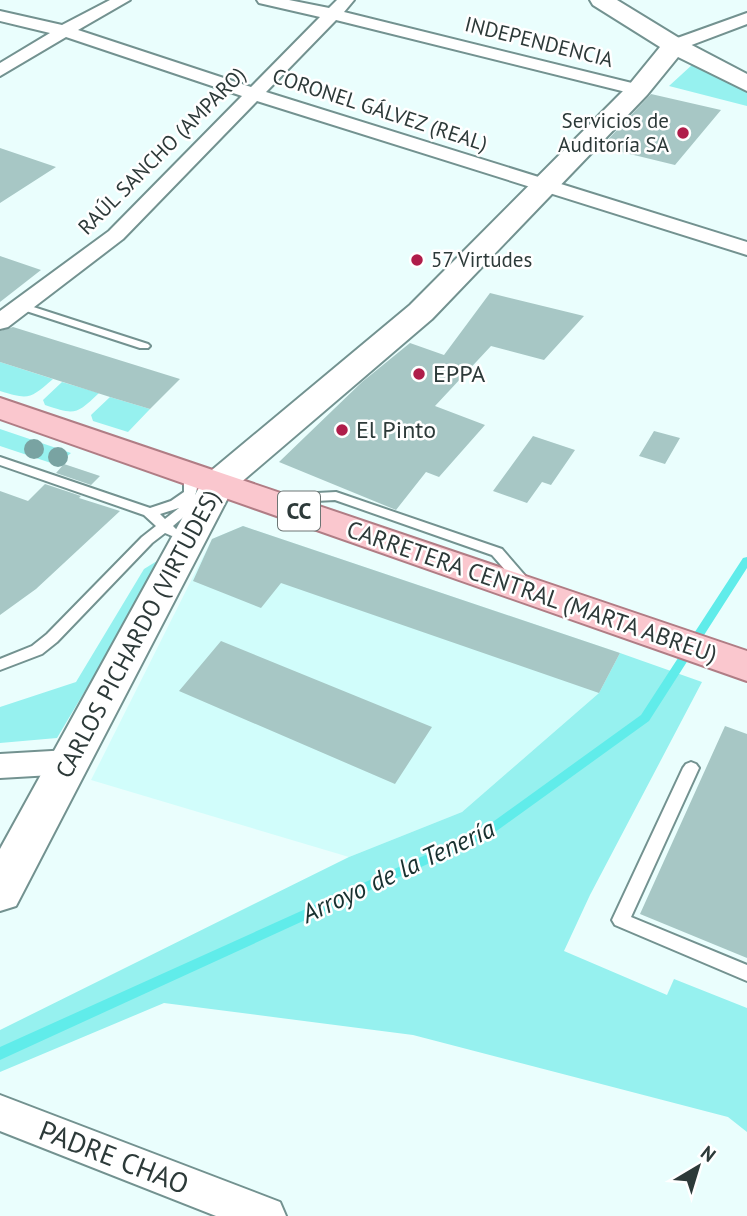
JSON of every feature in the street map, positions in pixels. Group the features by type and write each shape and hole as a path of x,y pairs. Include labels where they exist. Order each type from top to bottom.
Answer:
{"main road":[{"name":"CARRETERA CENTRAL (MARTA ABREU)","path":"0,408 734,662"}],"street":[{"path":"0,71 64,31 122,0"},
{"name":"INDEPENDENCIA","path":"265,0 339,7 638,90"},
{"path":"586,0 747,84"},
{"path":"601,0 675,45"},
{"name":"RAÚL SANCHO (AMPARO)","path":"0,322 116,235 339,7"},
{"name":"CORONEL GÁLVEZ (REAL)","path":"0,16 64,31 254,94 747,249"},
{"path":"675,45 747,18"},
{"name":"CARLOS PICHARDO (VIRTUDES)","path":"0,892 69,762 176,536 218,483 388,342 638,90 675,45"},
{"path":"0,766 69,762"},
{"name":"PADRE CHAO","path":"0,1113 266,1216"}],"lane":[{"path":"21,306 144,346"},
{"path":"0,461 149,512 176,536"},
{"path":"149,512 172,508 188,496 192,488 191,480 179,470"},
{"path":"0,666 37,650 52,638 147,540 176,536"},
{"path":"691,768 621,920 747,973"}],"shaded area":[{"path":"693,64 747,91 747,106 669,86"},
{"path":"0,362 53,379 29,396 0,391"},
{"path":"62,382 99,393 75,411 45,405 43,400"},
{"path":"110,397 150,409 128,432 93,421 91,415"},
{"path":"0,429 71,453 57,465 0,446"},
{"path":"243,526 620,653 599,693 462,812 349,857 91,780 212,539"},
{"path":"165,556 57,738 0,743 0,707 76,682 144,569"},
{"path":"620,653 702,682 590,895 564,951 667,995 674,979 747,1008 747,1132 728,1117 413,1035 164,1003 0,1072 0,1030 349,857 462,812 599,693"}],"building":[{"name":"Servicios de Auditoría SA","path":"651,94 721,110 675,165 601,147"},
{"path":"0,148 56,167 0,203"},
{"path":"0,256 41,270 0,302"},
{"path":"490,293 584,316 544,360 491,346 435,406 485,425 439,477 426,472 396,510 279,462 362,382 410,343 444,355"},
{"path":"13,327 180,379 150,409 110,397 0,362 0,331"},
{"path":"654,431 680,438 665,464 639,456"},
{"path":"533,436 575,450 551,485 542,482 527,503 493,491"},
{"path":"64,464 100,476 91,485 56,473"},
{"path":"45,484 120,511 36,589 0,615 0,491 28,501"},
{"path":"243,526 620,653 599,693 281,583 261,608 193,581 212,539"},
{"path":"221,641 432,727 395,784 179,691"},
{"path":"725,726 747,734 747,958 640,914"}],"waterway":[{"name":"Arroyo de la Tenería","path":"0,1054 487,832 645,718 747,560"}],"place":[{"name":"Servicios de Auditoría SA","path":"683,133"},
{"name":"57 Virtudes","path":"417,260"},
{"name":"EPPA","path":"419,374"},
{"name":"El Pinto","path":"342,430"}]}
